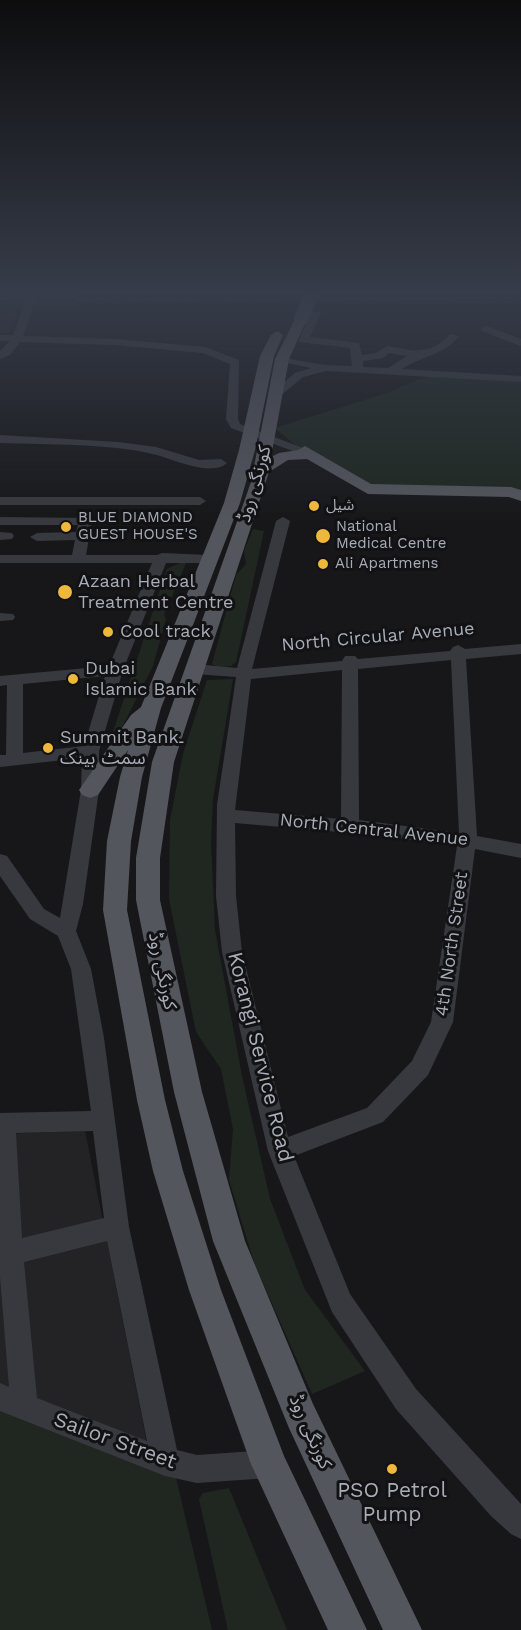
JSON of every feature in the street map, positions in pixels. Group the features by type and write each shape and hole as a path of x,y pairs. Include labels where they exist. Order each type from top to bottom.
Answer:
{"main road":[{"name":"کورنگی روڈ","path":"264,369 251,432 232,503 151,708 131,777 119,842 115,910 132,1006 168,1171 205,1290 269,1464 348,1630"},
{"name":"کورنگی روڈ","path":"280,369 259,482 163,762 148,858 148,900 188,1092 229,1241 301,1416 403,1630"},
{"path":"269,431 368,489 511,492 521,496"},
{"path":"260,471 284,456 305,451"},
{"path":"90,790 138,720 151,708"}],"street":[{"path":"235,369 232,419 239,429 251,432 269,431"},
{"path":"275,395 299,375 324,369"},
{"path":"373,369 388,373 521,379"},
{"path":"388,373 395,369"},
{"path":"0,440 60,441 118,446 156,451 198,464 221,463"},
{"path":"0,501 200,501"},
{"path":"0,521 85,521 78,558"},
{"name":"Korangi Service Road","path":"282,521 243,671 226,811 226,896 232,952 280,1151 341,1303 406,1399 501,1506 521,1524"},
{"path":"37,537 82,536"},
{"path":"162,557 115,670 91,751 90,790 73,904 66,931 81,969 93,1038 117,1227 165,1462"},
{"path":"0,559 162,557 208,559"},
{"name":"North Circular Avenue","path":"458,652 521,643"},
{"name":"North Circular Avenue","path":"195,669 243,671 251,674 458,652 521,649"},
{"name":"4th North Street","path":"280,1151 375,1115 420,1068 442,1022 468,834 458,652"},
{"path":"350,819 351,662"},
{"path":"91,751 8,761 8,681 115,670"},
{"name":"North Central Avenue","path":"226,811 350,819 521,840"},
{"name":"North Central Avenue","path":"468,834 521,851"},
{"path":"0,861 37,914 66,931"},
{"path":"37,914 73,904"},
{"path":"12,1402 2,1123 102,1121"},
{"path":"6,1253 117,1227"},
{"name":"Sailor Street","path":"12,1402 165,1462 197,1469 269,1464"}],"shaded area":[{"path":"430,375 521,379 521,492 368,489 295,445 275,428 384,394"},
{"path":"253,529 264,531 236,662 231,666 218,667 212,664 236,575 246,564 244,551"},
{"path":"180,563 186,563 164,615 166,619 153,666 111,749 108,747 167,569"},
{"path":"233,679 213,799 211,843 215,930 242,1076 270,1199 305,1290 365,1371 312,1394 255,1265 229,1180 233,1129 221,1069 196,1032 169,899 170,820 183,754 207,680"},
{"path":"85,1131 147,1444 0,1387 0,1134"},
{"path":"0,1409 176,1478 212,1630 0,1630"},
{"path":"229,1488 287,1630 228,1630 199,1499 203,1493"}],"place":[{"name":"شیل","path":"314,506"},
{"name":"BLUE DIAMOND GUEST HOUSE'S","path":"66,527"},
{"name":"National Medical Centre","path":"323,536"},
{"name":"Ali Apartmens","path":"323,564"},
{"name":"Azaan Herbal Treatment Centre","path":"65,592"},
{"name":"Cool track","path":"108,632"},
{"name":"Dubai Islamic Bank","path":"73,679"},
{"name":"Summit Bank۔ سمٹ بینک","path":"48,748"},
{"name":"PSO Petrol Pump","path":"392,1469"}]}
